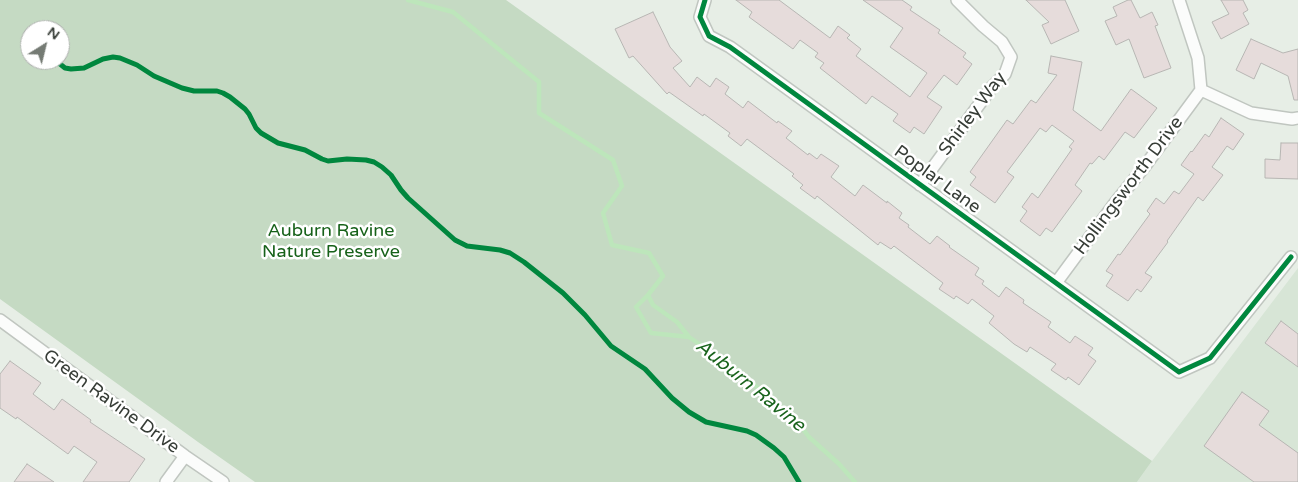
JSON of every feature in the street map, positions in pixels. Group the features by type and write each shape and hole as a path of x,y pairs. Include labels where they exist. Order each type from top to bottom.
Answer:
{"street":[{"name":"Poplar Lane","path":"705,0 700,17 709,36 730,47 1179,372 1210,358 1290,257"},
{"name":"Shirley Way","path":"920,185 992,87 1005,74 1011,57 1002,42 957,0"},
{"path":"1179,0 1198,58 1201,90 1251,113 1292,119 1298,118"},
{"name":"Hollingsworth Drive","path":"1056,283 1146,166 1201,90"},
{"name":"Green Ravine Drive","path":"0,320 223,482"},
{"path":"166,482 185,456"}],"shaded area":[{"path":"1298,268 1298,482 1137,482 1152,461"}],"green space":[{"name":"Auburn Ravine Nature Preserve","path":"0,0 506,0 1152,461 1137,482 255,482 0,299"}],"building":[{"path":"736,0 779,0 830,38 838,26 850,35 847,38 861,49 856,56 910,97 927,73 890,47 903,28 863,0 902,0 912,7 910,10 940,30 938,33 966,53 963,57 972,64 957,85 944,75 927,97 942,107 924,134 914,127 910,133 893,121 898,114 872,96 866,104 820,68 824,63 815,57 818,53 800,40 793,49 749,17 752,12"},
{"path":"1026,0 1065,0 1079,31 1051,44 1042,25 1049,22"},
{"path":"1131,0 1140,18 1152,12 1158,25 1155,26 1171,68 1144,78 1129,39 1116,45 1105,21 1117,16 1113,7"},
{"path":"1221,0 1243,0 1248,10 1243,13 1249,24 1221,39 1212,22 1229,14"},
{"path":"653,12 670,47 682,61 673,68 690,87 697,77 710,87 716,78 729,87 725,94 743,108 748,101 777,123 778,121 792,131 786,138 808,155 809,153 817,159 821,154 839,166 831,177 855,196 863,185 902,213 899,218 930,244 937,236 979,268 975,275 984,281 982,284 999,297 1006,287 1024,300 1023,303 1051,322 1048,327 1070,343 1075,336 1093,348 1088,355 1096,361 1079,385 1068,377 1066,380 1051,370 1056,364 1030,347 1027,352 1014,344 989,323 994,316 972,299 968,304 956,296 954,299 939,289 943,283 894,246 891,249 880,242 878,245 817,196 815,199 800,188 803,185 792,176 794,174 747,139 741,146 728,136 730,133 704,114 703,116 669,92 667,94 633,56 629,58 615,29"},
{"path":"1251,39 1283,53 1298,49 1298,100 1294,100 1288,76 1261,63 1254,79 1236,70"},
{"path":"1051,56 1082,62 1073,110 1101,131 1131,89 1157,108 1134,138 1125,132 1104,160 1099,156 1092,164 1090,163 1075,185 1082,191 1052,232 1046,228 1040,236 1020,221 1027,211 1022,207 1032,193 1038,198 1072,149 1069,147 1074,141 1052,125 1046,132 1040,128 1007,172 1014,177 995,203 970,185 976,177 970,172 1007,120 1013,124 1031,100 1036,103 1057,75 1048,73"},
{"path":"1221,118 1244,134 1233,150 1227,146 1212,167 1223,175 1203,201 1198,197 1145,273 1152,277 1141,292 1137,289 1128,301 1106,286 1113,275 1106,271 1150,214 1147,211 1156,198 1164,204 1174,191 1179,194 1194,174 1181,165 1205,134 1209,137"},
{"path":"1281,143 1298,143 1298,179 1265,178 1265,159 1280,160"},
{"path":"1281,321 1298,334 1298,367 1265,343"},
{"path":"10,361 41,383 33,394 54,410 62,399 91,420 90,422 145,459 129,482 83,482 97,462 74,446 68,454 17,417 16,419 0,408 0,374"},
{"path":"1242,392 1269,411 1259,425 1298,453 1298,482 1254,482 1204,446"},
{"path":"27,464 54,482 14,482"}],"waterway":[{"name":"Auburn Ravine","path":"408,0 453,12 539,82 539,113 613,160 622,186 603,213 612,245 649,253 663,276 636,307 651,333 689,337 733,367 796,420 809,437 839,464 855,482"},
{"path":"648,295 653,305 677,322 689,337"}],"cycle path":[{"path":"705,0 700,17 709,36 730,47 1179,372 1210,358 1291,257"},
{"path":"70,69 84,68 103,59 120,58 182,88 194,91 217,91 223,93 245,109 261,133 278,143 305,150 328,161 347,159 374,162 391,175 408,198 455,240 467,246 510,253 524,262 563,293 585,315 611,346 645,369 672,398 689,412 706,422 747,431 756,435 784,457 799,482"}]}
